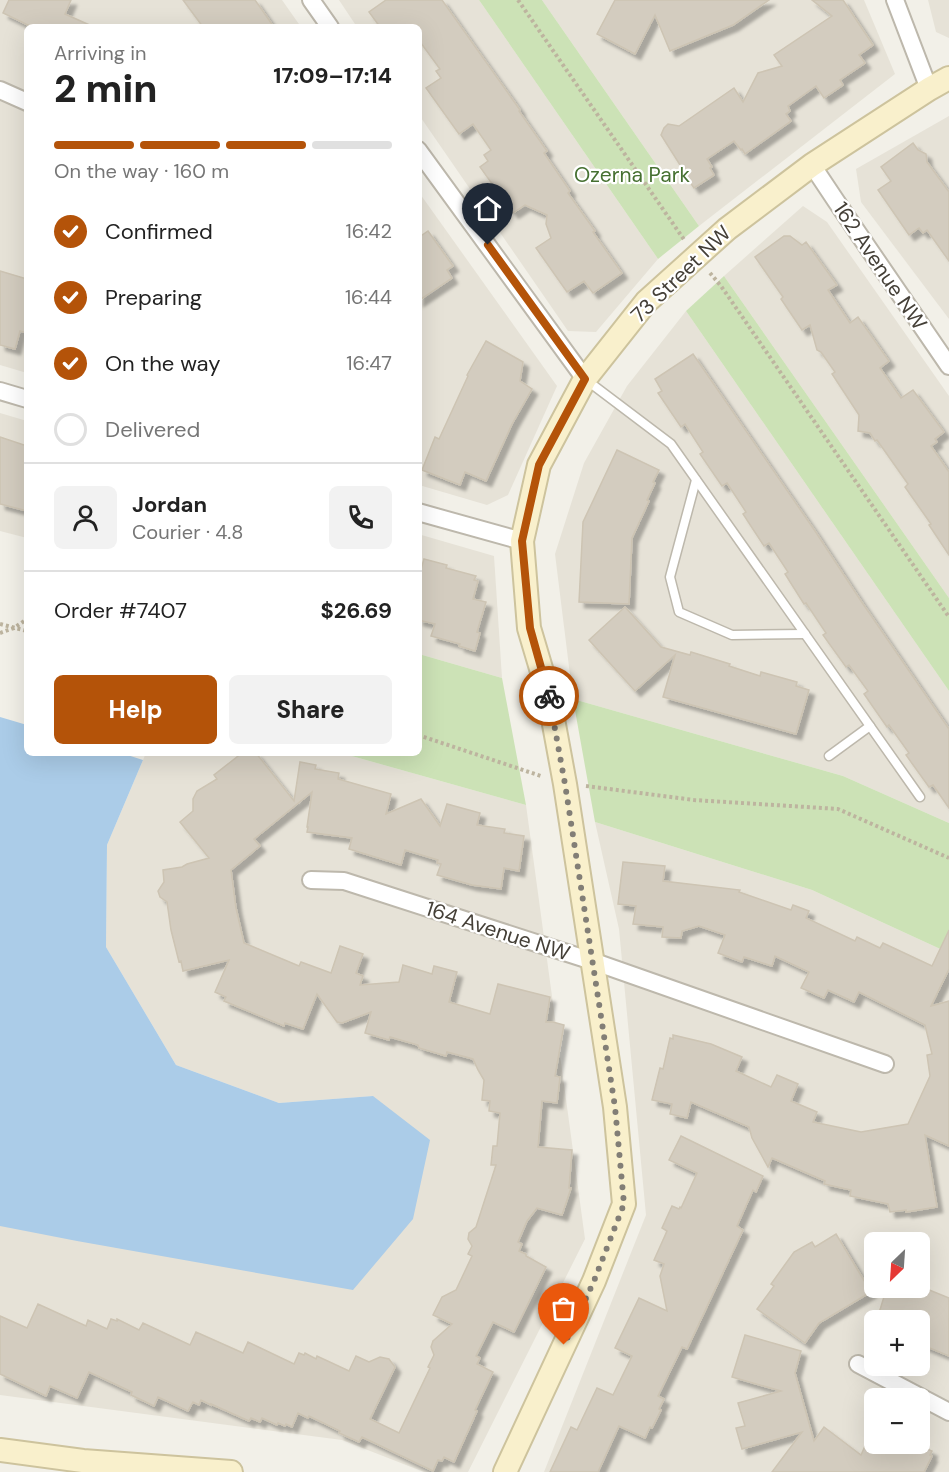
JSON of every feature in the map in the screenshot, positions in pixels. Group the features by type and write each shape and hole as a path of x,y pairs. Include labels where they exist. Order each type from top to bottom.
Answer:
{"street":[{"path":"310,0 328,24"},
{"path":"895,0 929,89"},
{"name":"73 Street NW","path":"505,1472 594,1281 624,1204 615,1107 565,784 548,692 530,628 522,541 539,465 585,379 646,302 727,229 813,165 949,78"},
{"path":"0,90 24,101"},
{"path":"422,155 585,379"},
{"name":"162 Avenue NW","path":"813,165 949,366"},
{"path":"0,391 24,398"},
{"path":"422,513 522,541"},
{"name":"164 Avenue NW","path":"311,880 344,881 592,961 885,1064"},
{"path":"858,1364 949,1412"},
{"path":"0,1450 81,1467 231,1472"}],"lane":[{"path":"585,379 671,444 920,797"},
{"path":"696,480 670,577 679,612 732,635 805,634"},
{"path":"829,756 870,726"}],"path":[{"path":"518,0 696,257 721,286 949,617"},
{"path":"0,633 24,621"},
{"path":"0,624 24,630"},
{"path":"422,736 565,784 694,800 838,809 949,858"}],"shaded area":[{"path":"0,0 282,0 299,24 24,24 24,372 0,365"},
{"path":"339,0 479,0 658,259 596,332 568,331 422,119 422,24 355,24"},
{"path":"542,0 864,0 895,74 699,226"},
{"path":"928,0 949,0 949,38 936,32"},
{"path":"949,116 949,319 861,202 856,169"},
{"path":"422,197 557,386 508,495 487,505 422,486"},
{"path":"803,206 827,222 949,396 949,598 724,276"},
{"path":"686,311 949,691 949,823 843,776 573,699 555,554 584,463 627,386"},
{"path":"0,413 24,420 24,537 0,531"},
{"path":"422,535 494,556 502,678 422,655"},
{"path":"145,756 352,756 526,805 585,1239 468,1472 424,1472 342,1440 0,1395 0,1225 373,1096 279,1103 176,1065 106,947 107,845"},
{"path":"595,822 812,890 949,953 949,1472 544,1472 646,1215 619,929"}],"green space":[{"name":"Ozerna Park","path":"479,0 542,0 699,226 658,259"},
{"path":"724,276 949,598 949,691 686,311"},
{"path":"422,655 502,678 526,805 352,756 422,756"},
{"path":"573,699 843,776 949,823 949,953 812,890 595,822"}],"water":[{"path":"0,717 24,724 24,756 130,756 143,760 107,845 106,947 176,1065 279,1103 373,1096 430,1140 413,1219 353,1290 0,1226"}],"building":[{"path":"9,0 71,0 65,14 87,24 26,24 3,13"},
{"path":"183,0 255,0 272,24 201,24"},
{"path":"386,0 442,0 520,110 547,151 544,153 570,191 568,193 622,273 593,293 584,281 567,292 536,248 551,238 546,224 547,215 525,205 513,213 480,167 488,161 484,155 491,150 473,124 459,134 426,88 441,78 436,71 440,69 422,44 422,24 378,24 369,12"},
{"path":"615,0 769,0 733,25 670,51 655,15 635,54 597,34"},
{"path":"812,0 843,0 873,45 859,55 865,63 840,80 843,85 824,98 816,86 788,106 790,111 786,114 791,121 745,154 734,141 707,159 714,175 694,188 661,135 664,128 668,124 679,126 734,88 743,102 758,73 782,66 774,55 832,16"},
{"path":"913,143 918,150 926,154 927,162 949,192 949,261 927,230 923,233 919,228 909,235 878,190 891,181 881,167"},
{"path":"428,231 453,266 447,270 452,278 422,298 422,235"},
{"path":"784,236 790,236 802,245 806,242 837,285 828,290 850,323 858,317 889,361 880,368 901,398 913,390 944,432 935,439 937,442 931,446 949,472 949,555 905,487 908,484 877,440 875,441 870,433 858,431 859,415 832,374 835,372 821,352 817,350 810,325 802,330 781,299 783,297 755,257"},
{"path":"0,271 24,278 24,332 20,331 15,349 0,345"},
{"path":"486,341 523,362 520,381 532,389 512,424 486,481 465,472 460,485 422,470 435,437 439,439 467,375"},
{"path":"693,354 949,729 949,808 933,785 929,787 906,755 909,753 864,694 868,691 849,665 846,667 823,635 826,633 785,574 788,572 769,543 764,546 743,514 746,512 727,483 722,486 700,454 703,452 685,424 681,427 658,393 662,391 655,379"},
{"path":"0,437 24,445 24,510 0,504"},
{"path":"617,450 659,470 647,500 649,501 632,538 629,604 579,602 583,522"},
{"path":"424,559 476,576 474,580 478,581 473,599 486,602 477,632 480,633 475,651 431,636 435,624 422,621"},
{"path":"625,607 661,647 690,655 691,652 760,676 761,672 797,682 796,686 809,690 796,734 663,697 675,655 635,691 589,640"},
{"path":"238,756 258,756 294,801 300,762 316,765 315,769 339,773 338,779 391,794 386,814 421,799 440,826 447,804 480,813 477,825 505,829 504,833 524,836 519,871 504,868 501,889 472,885 437,875 441,864 437,863 438,860 405,850 401,865 349,849 352,838 307,832 312,792 254,839 260,846 231,870 244,943 299,966 301,962 331,973 340,946 363,954 356,973 363,976 360,985 399,982 403,965 432,974 434,966 457,972 449,1002 490,1014 498,984 550,997 546,1022 564,1025 555,1076 560,1077 557,1103 542,1101 538,1147 572,1150 569,1188 571,1188 562,1215 537,1208 527,1221 518,1242 522,1244 519,1251 546,1267 514,1332 493,1322 476,1356 480,1358 477,1364 493,1372 454,1462 444,1457 442,1461 438,1460 433,1471 362,1437 359,1442 309,1416 308,1418 298,1413 292,1427 286,1424 285,1426 278,1423 277,1425 262,1418 260,1422 251,1418 249,1421 201,1400 199,1405 193,1402 188,1411 158,1397 154,1406 131,1395 132,1392 89,1372 77,1398 50,1386 46,1396 0,1374 0,1316 27,1328 38,1304 86,1326 88,1320 107,1329 111,1319 117,1321 117,1319 139,1330 143,1323 190,1345 196,1332 243,1353 248,1342 294,1364 299,1353 304,1355 305,1353 316,1359 317,1356 349,1371 356,1356 369,1362 380,1357 389,1359 395,1367 370,1419 399,1433 430,1368 428,1367 434,1355 431,1347 433,1341 452,1324 433,1315 442,1297 456,1290 472,1256 468,1254 472,1246 468,1239 469,1233 476,1227 496,1165 491,1165 493,1146 497,1146 500,1113 489,1111 490,1101 482,1100 484,1080 473,1059 447,1052 446,1056 390,1037 389,1040 365,1033 371,1012 342,1023 337,1022 317,994 303,1029 285,1023 284,1026 224,1001 226,997 215,992 229,960 183,971 171,930 167,902 160,897 158,891 164,882 163,870 182,867 209,858 180,822 193,811 193,799 197,791 217,779 214,775"},
{"path":"623,862 665,866 663,881 740,890 739,892 791,910 793,905 809,911 806,918 855,941 857,937 880,948 883,943 932,966 949,930 949,969 931,1006 949,1001 949,1146 925,1135 937,1207 890,1212 888,1204 850,1196 851,1190 824,1184 825,1181 772,1158 768,1167 752,1138 749,1127 691,1102 687,1118 670,1114 672,1104 652,1100 660,1068 663,1069 670,1038 673,1039 673,1035 711,1044 742,1057 736,1071 771,1087 777,1075 798,1084 791,1101 817,1112 813,1122 861,1132 908,1124 930,1076 927,1055 932,1054 925,1025 859,992 854,1002 828,990 824,998 801,988 809,972 775,956 772,966 744,957 742,962 718,953 725,935 699,926 682,931 681,938 662,937 663,927 633,924 636,906 618,904"},
{"path":"681,1136 763,1176 756,1192 753,1190 737,1226 743,1230 687,1349 682,1347 658,1396 664,1399 659,1409 661,1410 645,1438 619,1426 598,1472 550,1472 571,1427 577,1430 597,1388 613,1395 632,1356 615,1348 639,1298 667,1311 660,1276 664,1264 654,1260 667,1231 662,1228 672,1206 681,1208 697,1173 669,1160"},
{"path":"836,1234 864,1280 864,1296 819,1323 805,1343 757,1309 774,1286 771,1284 794,1252 812,1242 815,1247"},
{"path":"930,1290 949,1298 949,1356 930,1348 930,1310 880,1310 884,1298 930,1298"},
{"path":"745,1335 801,1351 795,1373 814,1441 824,1427 861,1455 864,1448 864,1454 930,1454 930,1450 932,1456 924,1472 772,1472 802,1432 742,1449 736,1428 745,1426 738,1403 781,1391 732,1377"}],"way so far":[{"path":"549,696 565,784 615,1107 624,1204 594,1281 564,1345"}],"route":[{"path":"488,245 585,379 539,465 522,541 530,628 549,696"}]}
